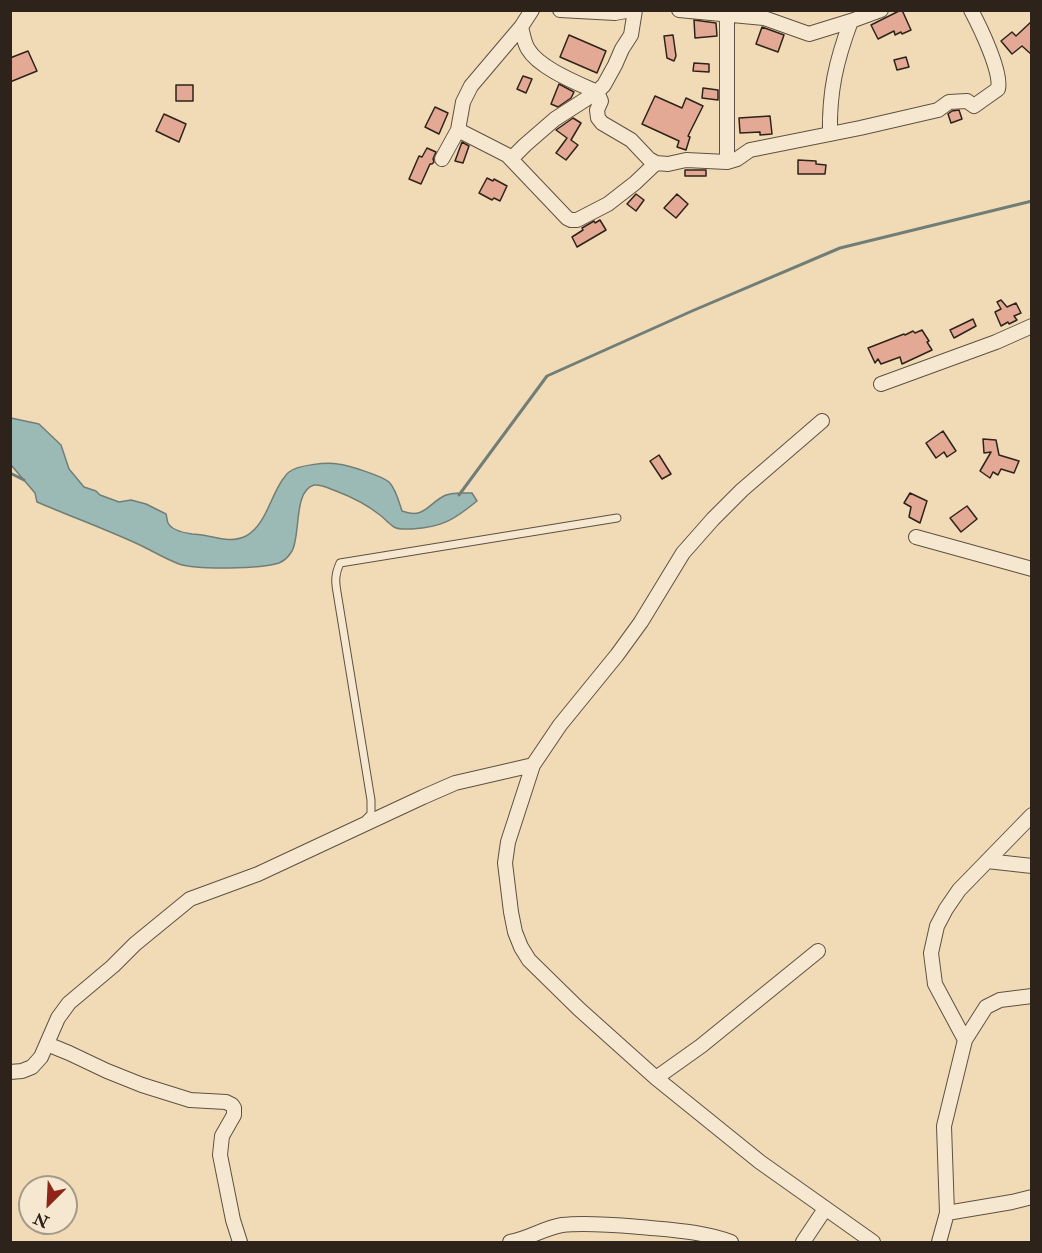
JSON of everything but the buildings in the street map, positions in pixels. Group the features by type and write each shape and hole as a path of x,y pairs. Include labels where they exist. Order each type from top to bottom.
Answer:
{"street":[{"path":"442,159 458,130 463,102 471,86 532,10"},
{"path":"511,159 555,119 604,86 628,41 632,28 633,10 615,13 560,10"},
{"path":"679,10 764,18 809,34 881,10"},
{"path":"520,27 530,52 540,62 567,79 597,92 601,101 597,110 598,118 602,123 631,140 649,159 656,163 668,164 686,160 727,162 737,159 750,150 938,110 949,102 967,101 974,106 998,89 1000,83 998,72 970,10"},
{"path":"727,15 727,162"},
{"path":"830,134 829,107 833,80 851,21"},
{"path":"458,130 507,155 571,220 577,220 608,204 656,163"},
{"path":"881,384 996,342 1032,326"},
{"path":"822,421 742,490 683,553 635,630 600,678 560,725 533,765 508,842 505,863 515,932 529,960 579,1009 656,1078 760,1162 873,1242"},
{"path":"916,537 1032,569"},
{"path":"10,1072 32,1067 41,1057 58,1018 69,1003 190,899 258,874 455,783 533,765"},
{"path":"965,1040 935,984 931,953 938,926 959,890 1032,815"},
{"path":"987,861 1032,866"},
{"path":"656,1078 701,1046 818,951"},
{"path":"939,1242 947,1213 944,1126 965,1040 986,1007 1000,1000 1032,996"},
{"path":"47,1044 142,1085 190,1101 226,1102 232,1105 234,1115 222,1136 220,1155 233,1220 240,1242"},
{"path":"947,1213 1032,1197"},
{"path":"803,1242 825,1209"},
{"path":"510,1242 564,1225 615,1225 693,1232 731,1242"}],"lane":[{"path":"358,828 371,814 335,580 340,564 617,518"}],"water":[{"path":"11,418 39,424 61,445 69,469 84,487 119,502 131,500 146,504 166,514 172,528 189,534 226,539 246,536 258,525 278,486 287,474 305,466 320,464 343,465 365,471 389,482 394,488 402,511 410,513 422,512 440,498 452,493 472,493 477,501 454,518 440,524 400,529 353,498 320,485 314,485 307,489 303,496 295,544 291,553 283,561 244,568 188,566 37,502 35,493 11,465"}],"waterway":[{"path":"459,495 547,376 840,248 1032,201"},
{"path":"10,473 24,480"}]}
